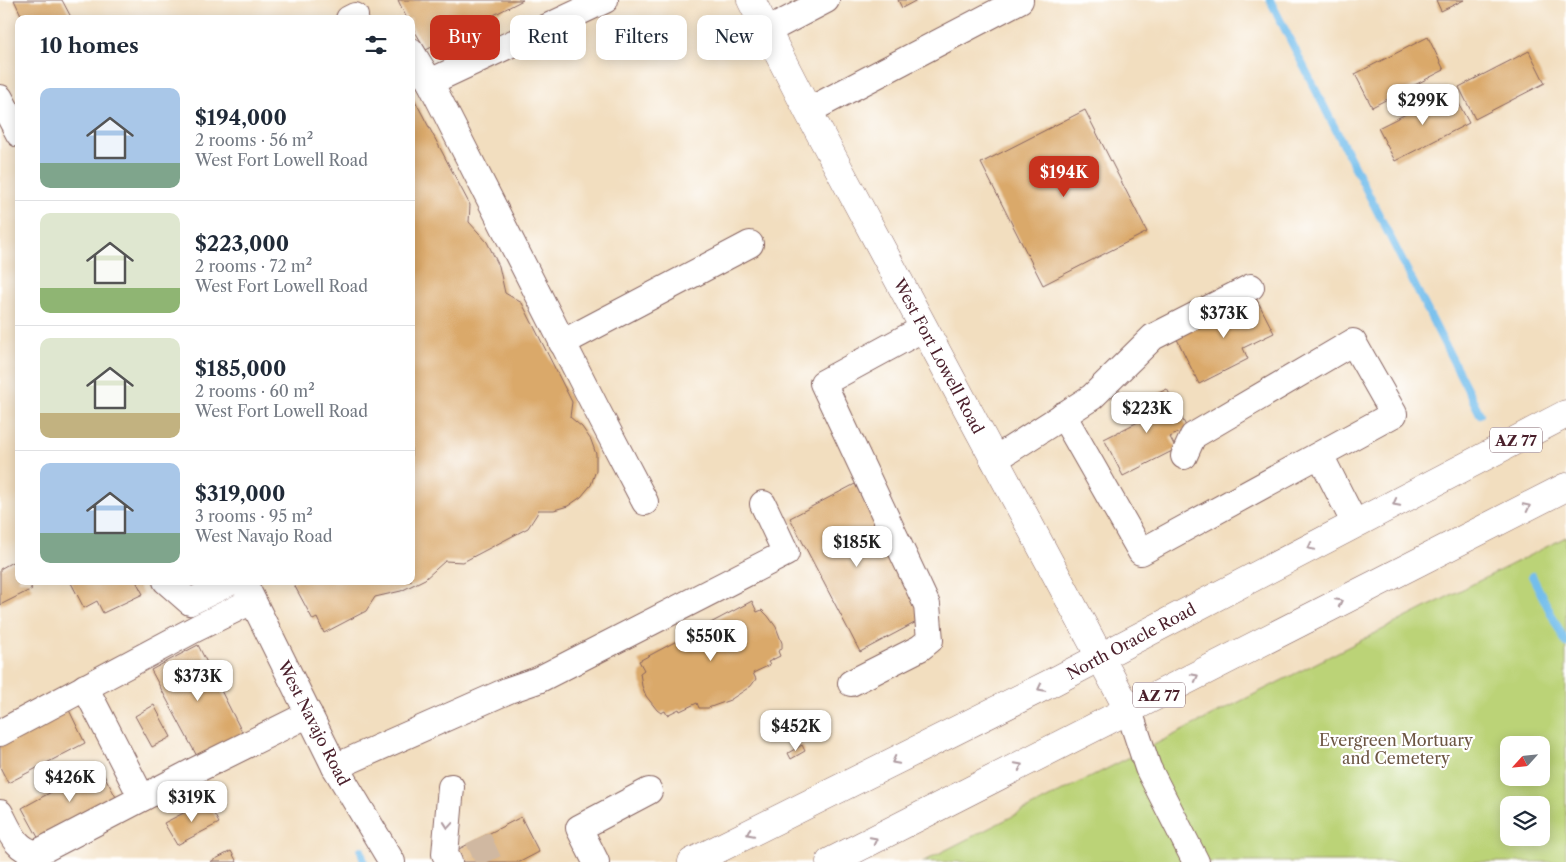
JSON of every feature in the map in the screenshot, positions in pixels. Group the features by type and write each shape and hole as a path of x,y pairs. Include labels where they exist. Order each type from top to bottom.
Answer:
{"main road":[{"name":"West Fort Lowell Road","path":"751,0 759,15"},
{"name":"West Fort Lowell Road","path":"772,41 1129,710"},
{"name":"North Oracle Road","path":"692,862 1049,684 1566,414"},
{"name":"AZ 77","path":"830,862 1566,487"}],"street":[{"path":"430,82 605,0"},
{"path":"772,28 826,0"},
{"path":"808,111 1020,0"},
{"path":"415,58 430,82 562,343 646,502"},
{"path":"1,104 15,127"},
{"path":"562,343 750,244"},
{"path":"994,460 1092,397 1153,337 1251,288"},
{"path":"852,683 920,648 930,640 928,605 823,383 924,328"},
{"path":"1063,415 1141,552 1394,414 1353,342 1193,436 1184,456"},
{"path":"1320,455 1355,524"},
{"path":"335,767 509,690 538,680 786,554 763,504"},
{"path":"171,585 190,602 225,585"},
{"path":"0,733 197,628 248,591"},
{"name":"West Navajo Road","path":"248,591 335,767 392,862"},
{"path":"85,688 142,798"},
{"path":"1129,710 1148,768 1196,862"},
{"path":"0,813 17,844 29,852 37,853 309,714"},
{"path":"449,862 445,854 451,787"},
{"path":"596,862 579,828 649,790"}],"green space":[{"name":"Evergreen Mortuary and Cemetery","path":"1566,537 1566,862 922,862"}],"building":[{"path":"14,0 62,0 70,15 21,15"},
{"path":"398,0 523,0 494,15 430,15 430,48 426,50 415,32 415,15 405,15"},
{"path":"898,0 917,0 902,8"},
{"path":"1436,0 1464,0 1441,11"},
{"path":"1428,37 1444,70 1372,107 1355,74"},
{"path":"1529,51 1545,83 1475,119 1459,87"},
{"path":"1452,91 1469,123 1395,161 1378,128"},
{"path":"415,101 470,205 469,222 487,242 499,266 505,293 522,303 572,402 570,417 582,427 591,440 596,454 596,470 591,485 581,497 568,506 554,510 538,510 528,528 463,562 445,561 425,579 415,584"},
{"path":"1085,110 1147,232 1043,285 981,163"},
{"path":"1255,296 1274,333 1243,348 1248,359 1199,384 1175,335"},
{"path":"1167,389 1187,428 1170,437 1176,449 1123,476 1104,439 1146,418 1138,403"},
{"path":"855,484 924,618 860,652 790,518"},
{"path":"15,561 15,585 30,585 32,589 0,605 0,569"},
{"path":"72,585 138,585 143,594 103,613 97,601 84,608"},
{"path":"294,585 413,585 401,591 375,597 366,611 324,633 317,618 313,620"},
{"path":"752,601 757,612 762,610 776,627 782,643 782,649 778,651 780,656 768,662 770,665 753,673 756,679 751,686 730,700 708,708 699,708 697,703 667,715 665,711 661,713 657,710 646,696 642,686 640,673 644,670 639,661"},
{"path":"198,645 244,736 199,760 151,670"},
{"path":"154,705 171,737 152,747 135,716"},
{"path":"69,710 85,743 8,783 0,767 0,746"},
{"path":"802,745 805,751 791,759 788,753"},
{"path":"99,766 117,799 40,841 22,808"},
{"path":"207,801 219,823 177,845 164,823"},
{"path":"521,817 539,852 520,862 460,862 455,851"},
{"path":"231,851 237,862 210,862"}],"waterway":[{"path":"1270,0 1480,414"},
{"path":"1532,576 1566,643"},
{"path":"361,850 364,862"}],"tunnel":[{"path":"478,838 489,862"}]}
